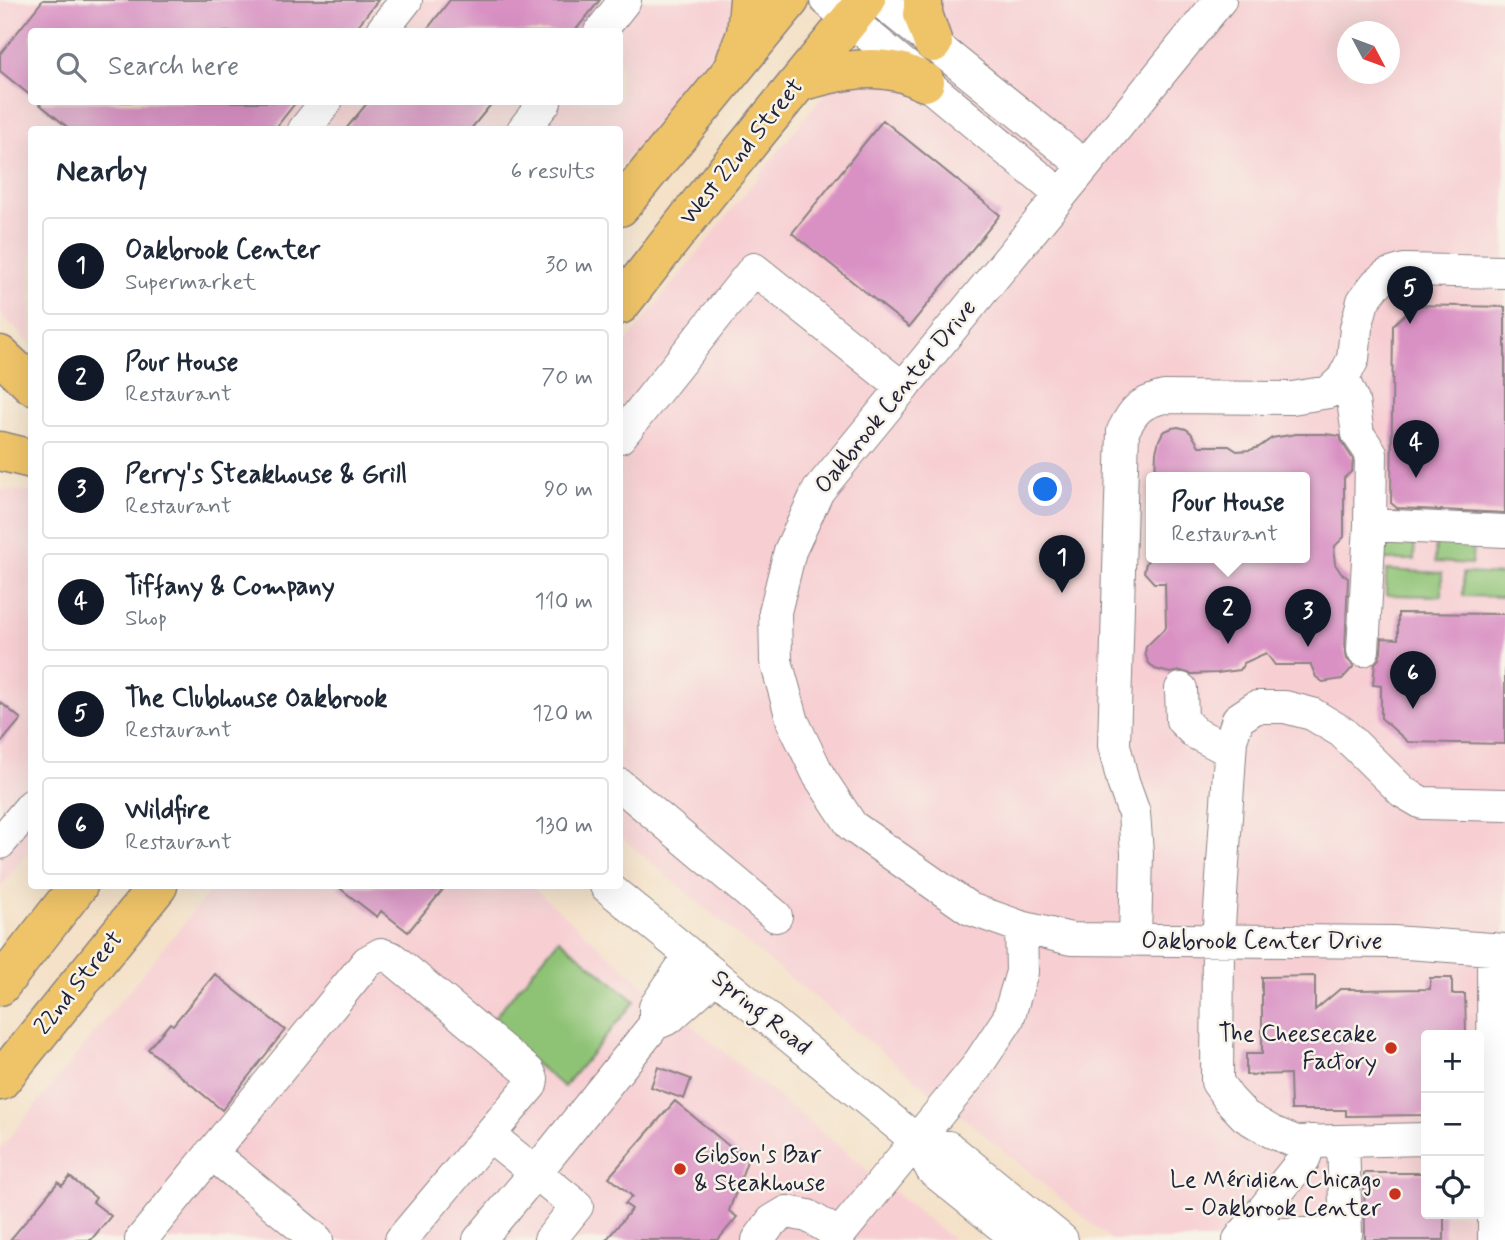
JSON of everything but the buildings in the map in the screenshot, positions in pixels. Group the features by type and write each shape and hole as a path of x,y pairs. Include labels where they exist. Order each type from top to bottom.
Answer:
{"main road":[{"path":"730,73 746,34 749,0"},
{"path":"623,203 790,0"},
{"path":"923,0 923,14 933,43"},
{"name":"West 22nd Street","path":"623,301 799,82 855,5"},
{"path":"799,82 842,70 871,69 900,72 925,82"},
{"path":"0,355 28,381"},
{"path":"0,451 28,458"},
{"path":"0,986 77,889"},
{"name":"22nd Street","path":"0,1081 161,890"}],"street":[{"path":"384,28 406,0"},
{"path":"603,28 625,0"},
{"name":"Oakbrook Center Drive","path":"1220,0 818,491 790,551 775,612 776,661 793,722 819,776 852,826 970,909 1021,927 1072,939 1393,942 1499,950"},
{"path":"855,5 933,43 1085,166"},
{"path":"855,5 925,82 1061,195"},
{"path":"307,126 324,105"},
{"path":"526,126 543,105"},
{"path":"623,433 754,269 903,388"},
{"path":"1135,940 1137,853 1134,813 1114,745 1123,431 1132,413 1144,403 1164,397 1292,398 1329,392 1343,379 1353,359 1356,328 1363,301 1387,275 1404,270 1505,272"},
{"path":"1343,379 1353,401 1358,434 1371,453 1363,650"},
{"path":"1370,525 1505,531"},
{"path":"1181,689 1182,720 1195,733 1230,751"},
{"path":"1421,1139 1296,1142 1245,1116 1217,1082 1218,941 1231,740 1238,719 1256,707 1285,707 1312,714 1342,732 1403,792 1422,803 1505,805"},
{"path":"623,788 776,916"},
{"path":"0,843 28,810"},
{"name":"Spring Road","path":"610,889 916,1140 932,1170 1019,1240"},
{"path":"758,1240 772,1221 787,1212 808,1216 837,1237 975,1069 1008,1019 1022,972 1021,927"},
{"path":"1494,1240 1486,1138 1499,950"},
{"path":"141,1240 367,962 381,954 392,958 529,1072 532,1079 531,1085 401,1240"},
{"path":"654,1024 656,1007 690,955"},
{"path":"479,1240 654,1024 669,1018 716,976"},
{"path":"489,1135 577,1206 550,1240"},
{"name":"Spring Road","path":"916,1140 948,1147 1062,1240"},
{"path":"1241,1237 1304,1159 1311,1141"},
{"path":"1241,1237 1356,1234 1343,1141"},
{"path":"211,1153 317,1240"}],"shaded area":[{"path":"0,0 755,0 623,163 623,126 28,126 28,341 0,313"},
{"path":"899,0 1505,0 1505,1240 1111,1240 726,926 623,839 623,346"},
{"path":"0,490 28,491 28,852 0,887"},
{"path":"212,889 534,889 664,1003 953,1240 0,1240 0,1149"}],"green space":[{"path":"1385,535 1415,536 1414,560 1384,560"},
{"path":"1436,536 1473,536 1472,564 1435,562"},
{"path":"1386,570 1442,573 1442,596 1386,595"},
{"path":"1463,573 1505,575 1505,597 1463,596"},
{"path":"559,939 635,1001 564,1087 488,1025"}],"place":[{"name":"The Clubhouse Oakbrook","path":"1410,324"},
{"name":"Tiffany & Company","path":"1416,478"},
{"name":"Oakbrook Center","path":"1062,593"},
{"name":"Pour House","path":"1228,644"},
{"name":"Perry's Steakhouse & Grill","path":"1308,647"},
{"name":"Wildfire","path":"1413,709"},
{"name":"The Cheesecake Factory","path":"1391,1048"},
{"name":"Gibson's Bar & Steakhouse","path":"680,1169"},
{"name":"Le Méridien Chicago - Oakbrook Center","path":"1395,1194"}]}
